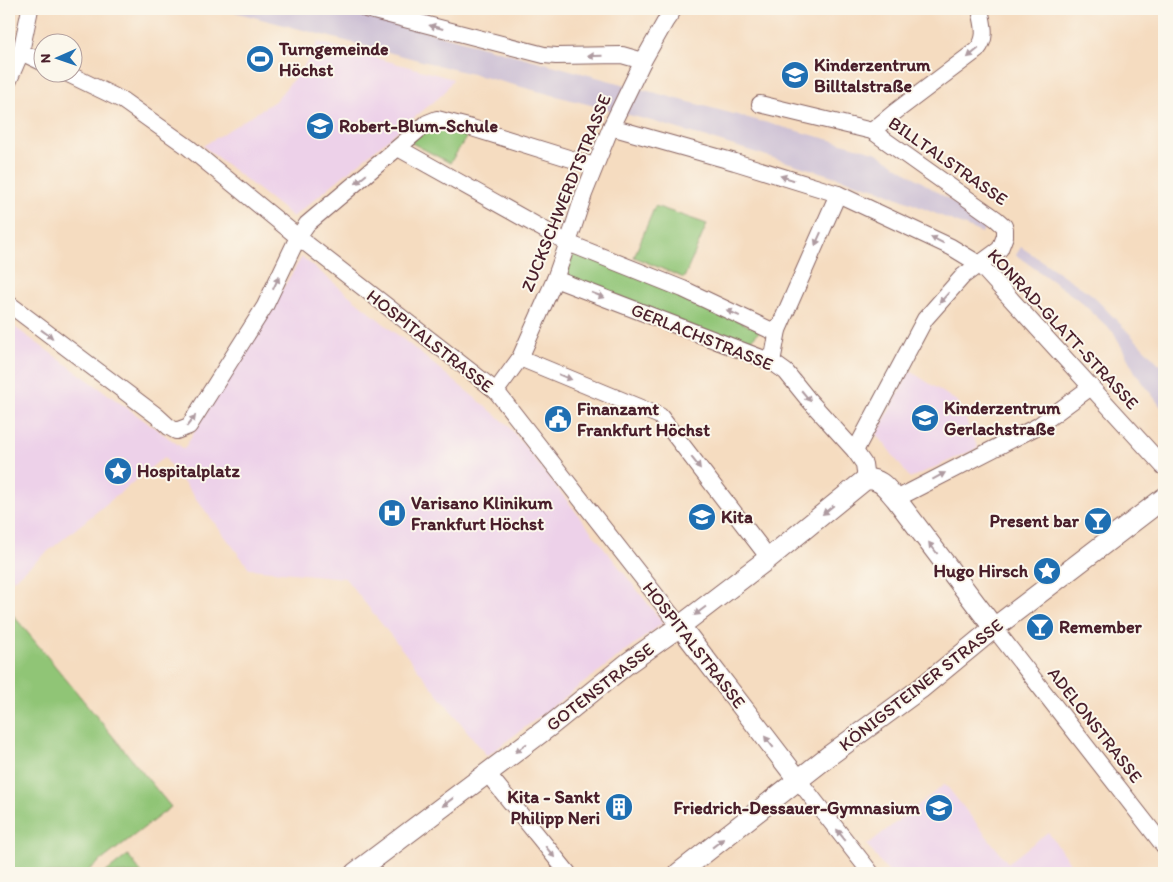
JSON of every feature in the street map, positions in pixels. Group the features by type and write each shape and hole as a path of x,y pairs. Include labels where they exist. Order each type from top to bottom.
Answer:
{"main road":[{"path":"866,480 874,479 882,484 896,499 994,628"},
{"name":"GOTENSTRASSE","path":"355,873 555,722 628,663 769,558 866,480"},
{"name":"KÖNIGSTEINER STRASSE","path":"679,873 920,689 994,628 1164,498"},
{"name":"HOSPITALSTRASSE","path":"680,626 799,781"}],"street":[{"path":"9,80 21,52 30,9"},
{"path":"366,9 544,55 622,55 643,61"},
{"name":"ZUCKSCHWERDTSTRASSE","path":"496,391 520,358 555,279 594,166 611,127 643,61 674,9"},
{"path":"872,132 895,112 977,50 985,34 980,9"},
{"path":"21,52 32,57"},
{"name":"HOSPITALSTRASSE","path":"82,81 122,100 188,148 298,237 496,391 680,626"},
{"name":"BILLTALSTRASSE","path":"760,104 872,132 1004,226 1005,236 1000,249 979,264"},
{"path":"9,304 176,431 189,426 266,306 298,237 307,224 427,123 437,120 472,128 594,166"},
{"name":"KONRAD-GLATT-STRASSE","path":"611,127 735,162 838,194 951,247 979,264 1164,467"},
{"name":"GERLACHSTRASSE","path":"398,148 568,243 683,289 770,330 778,330"},
{"path":"772,362 778,330 838,194"},
{"path":"855,450 925,319 963,276 979,264"},
{"name":"GERLACHSTRASSE","path":"555,279 772,362 786,372 855,450 864,464 866,480"},
{"path":"520,358 660,416 769,558"},
{"path":"896,499 1038,426 1091,387"},
{"name":"ADELONSTRASSE","path":"994,628 1164,846"},
{"path":"487,773 568,873"},
{"path":"799,781 871,873"}],"shaded area":[{"path":"223,9 343,9 875,152 987,224 982,233 879,190 652,121"},
{"name":"Robert-Blum-Schule","path":"318,42 453,79 443,94 293,217 203,146 275,101 304,66"},
{"path":"1021,247 1091,294 1164,369 1164,411 1135,372 1114,333 1080,301 1016,255"},
{"name":"Varisano Klinikum Frankfurt Höchst","path":"302,257 507,424 663,623 487,756 345,578 250,569 164,457 9,583 9,323 184,449"},
{"name":"Kinderzentrum Gerlachstraße","path":"910,371 958,402 978,448 910,478 877,434"},
{"name":"Friedrich-Dessauer-Gymnasium","path":"945,784 1008,863 1048,832 1077,873 889,873 867,845"}],"green space":[{"path":"431,123 469,133 450,163 410,142"},
{"path":"655,206 707,224 684,278 634,257"},
{"path":"574,252 683,295 760,331 752,339 753,351 566,275"},
{"path":"9,610 171,807 85,873 9,873"},
{"path":"128,855 142,873 105,873"}],"place":[{"name":"Turngemeinde Höchst","path":"260,59"},
{"name":"Kinderzentrum Billtalstraße","path":"795,75"},
{"name":"Robert-Blum-Schule","path":"320,126"},
{"name":"Kinderzentrum Gerlachstraße","path":"925,418"},
{"name":"Finanzamt Frankfurt Höchst","path":"558,419"},
{"name":"Hospitalplatz","path":"118,471"},
{"name":"Varisano Klinikum Frankfurt Höchst","path":"392,513"},
{"name":"Kita","path":"702,517"},
{"name":"Present bar","path":"1098,521"},
{"name":"Hugo Hirsch","path":"1047,571"},
{"name":"Remember","path":"1040,627"},
{"name":"Kita - Sankt Philipp Neri","path":"619,807"},
{"name":"Friedrich-Dessauer-Gymnasium","path":"939,808"}]}
